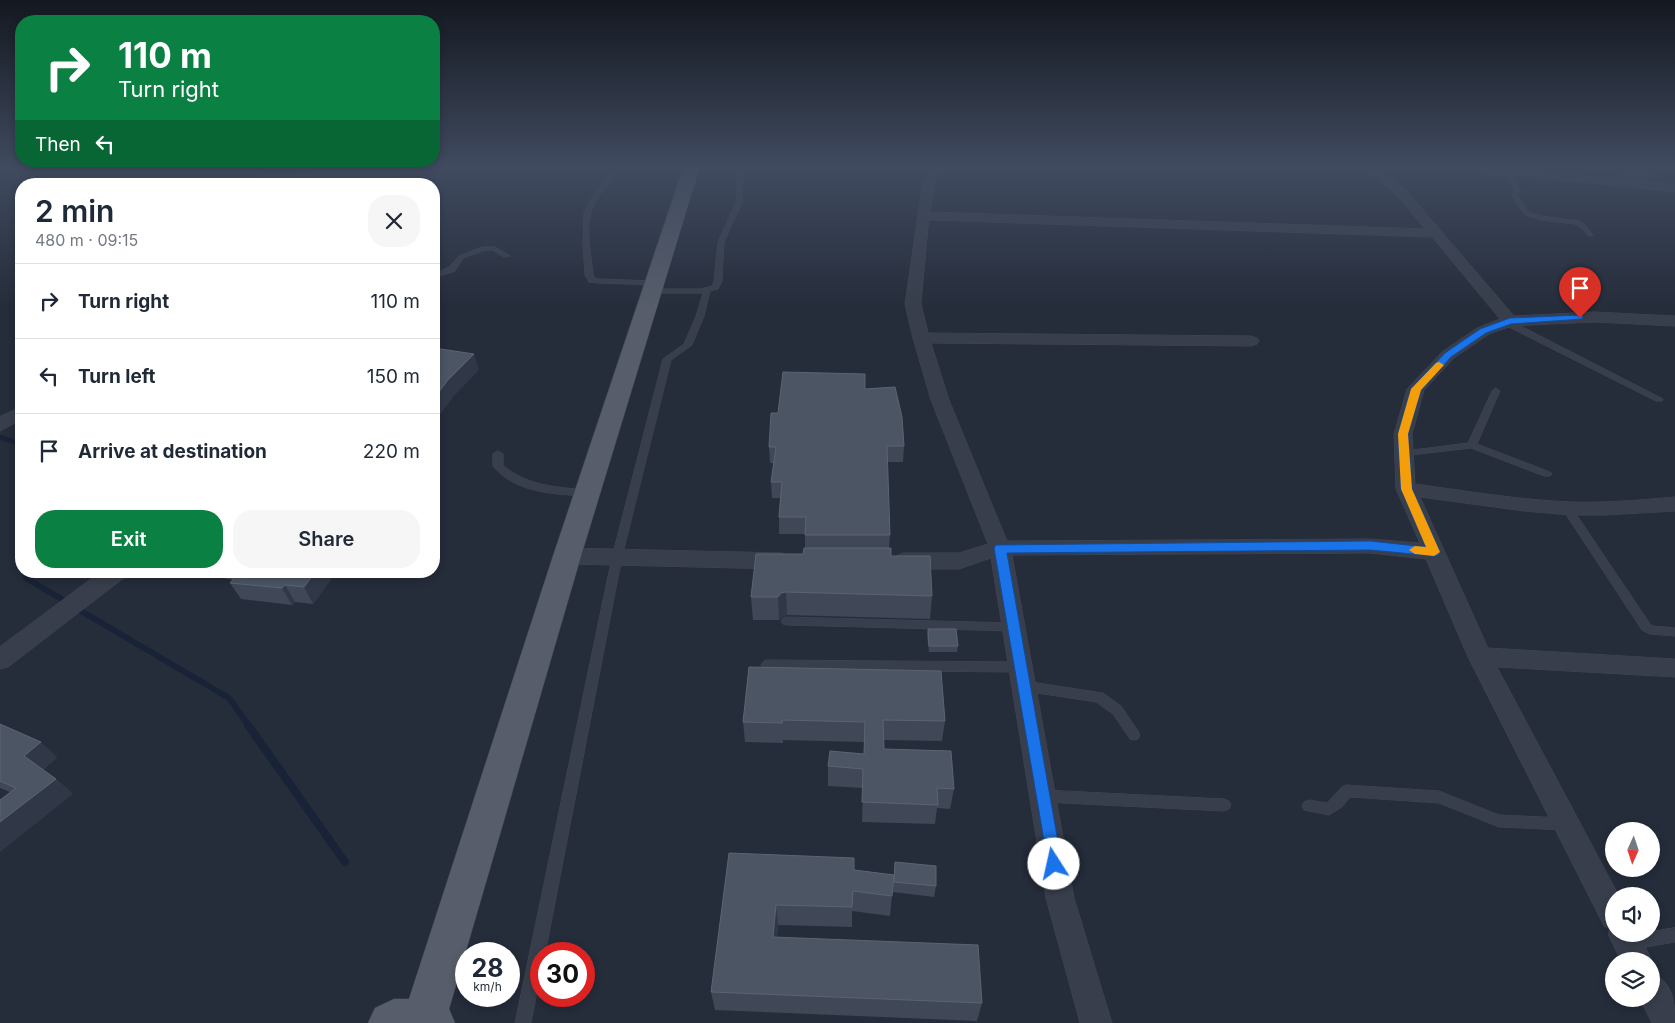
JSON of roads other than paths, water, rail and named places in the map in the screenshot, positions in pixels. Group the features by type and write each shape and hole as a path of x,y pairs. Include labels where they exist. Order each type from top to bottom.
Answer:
{"main road":[{"path":"417,1022 677,214"}],"street":[{"path":"1422,214 1435,233 1508,322"},
{"path":"1096,1023 1060,898 1000,548 940,400 921,338 913,304 923,216 1435,233"},
{"path":"1605,899 1480,657 1406,489 1403,434 1416,389 1448,355 1483,331 1508,322 1595,317 1675,321"},
{"path":"921,338 1251,341"},
{"path":"0,426 15,416"},
{"path":"1406,489 1530,505 1594,509 1675,504"},
{"path":"882,561 959,561 1000,548 1370,546 1434,552"},
{"path":"567,556 805,561"},
{"path":"0,660 108,578"},
{"path":"1480,657 1675,668"},
{"path":"1660,1006 1669,1023"}],"lane":[{"path":"587,214 589,275 592,280 653,287 707,290 712,290 717,284 721,242 735,214"},
{"path":"1528,214 1577,222 1590,235"},
{"path":"440,274 452,269 461,257 485,248 494,248 506,256"},
{"path":"523,1023 617,557 667,359 688,345 700,316 707,290"},
{"path":"1508,322 1659,399"},
{"path":"1472,445 1496,391"},
{"path":"1405,454 1472,445 1547,474"},
{"path":"498,454 498,466 507,475 518,481 543,489 587,493"},
{"path":"1566,507 1646,627 1650,630 1675,632"},
{"path":"787,621 1013,627"},
{"path":"766,665 1021,677 1099,697 1117,710 1134,736"},
{"path":"1309,806 1329,808 1337,803 1347,791 1439,797 1499,821 1566,824"},
{"path":"1042,796 1224,806"},
{"path":"1629,946 1675,935"}],"waterway":[{"path":"0,437 15,442"},
{"path":"26,578 68,603"},
{"path":"76,608 229,698 249,726"},
{"path":"248,725 345,862"}]}
